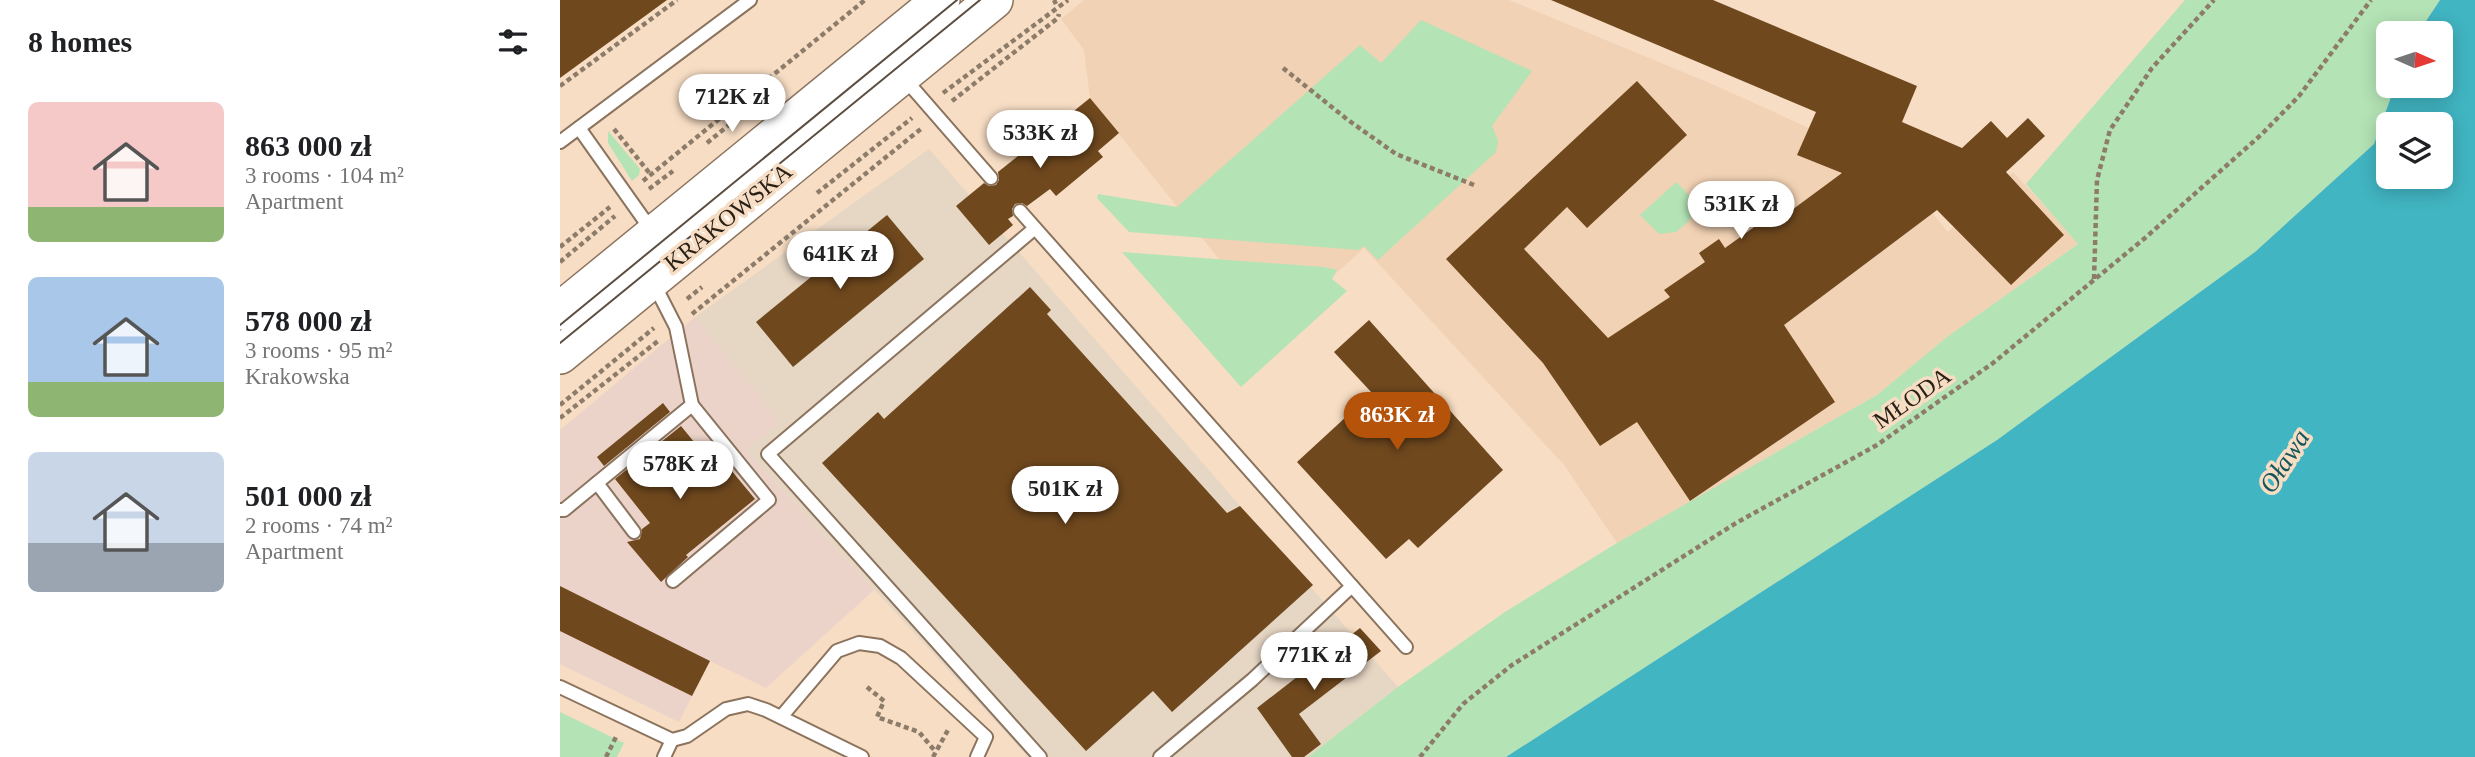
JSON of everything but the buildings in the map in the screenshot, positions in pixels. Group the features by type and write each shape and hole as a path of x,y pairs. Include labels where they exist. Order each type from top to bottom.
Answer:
{"main road":[{"name":"KRAKOWSKA","path":"560,312 941,0"},
{"name":"KRAKOWSKA","path":"560,355 993,0"}],"lane":[{"path":"560,142 750,0"},
{"path":"902,75 991,178"},
{"path":"579,128 654,234"},
{"path":"1020,211 1406,647"},
{"path":"1034,229 768,454 1040,757"},
{"path":"652,279 676,327 692,405 769,500 673,581"},
{"path":"560,510 564,510 692,405"},
{"path":"597,483 634,532"},
{"path":"1160,757 1252,680 1352,586"},
{"path":"781,717 838,651 859,643 880,646 901,658 986,737 977,757"},
{"path":"560,687 672,740 687,736 726,709 748,704 781,717 862,757"},
{"path":"664,757 672,740"}],"path":[{"path":"560,86 677,0"},
{"path":"636,187 865,0"},
{"path":"944,92 1068,0"},
{"path":"2094,279 2097,180 2110,130 2152,68 2214,0"},
{"name":"MŁODA","path":"1420,757 1463,704 1512,665 1736,523 1877,445 1993,363 2262,134 2299,96 2371,0"},
{"path":"951,102 1058,18 1059,14"},
{"path":"1283,68 1396,154 1474,185"},
{"path":"601,111 651,175"},
{"path":"815,195 911,119"},
{"path":"683,321 920,129"},
{"path":"560,247 613,205"},
{"path":"560,262 619,213"},
{"path":"684,302 704,286"},
{"path":"560,405 658,324"},
{"path":"560,418 663,337"},
{"path":"867,687 884,701 877,718 919,732 934,754 961,714"}],"shaded area":[{"path":"1084,0 1509,0 1712,84 1809,128 1932,213 1948,232 2013,172 2079,243 1947,337 1877,395 1617,543 1564,465 1364,248 1275,329 1090,98 1084,50 1061,19"},
{"path":"929,149 1398,687 1308,757 1028,757 746,450 778,424 778,418 695,317"},
{"path":"695,317 778,418 778,424 746,450 874,590 766,688 710,661 679,722 560,664 560,430"}],"green space":[{"path":"2185,0 2440,0 2426,21 2376,21 2376,98 2391,98 2386,112 2376,112 2374,144 2255,252 1997,440 1506,757 1308,757 1398,687 1505,612 1617,543 1877,395 1947,337 2078,244 2026,184"},
{"path":"1421,20 1532,71 1492,126 1498,141 1496,152 1378,260 1364,246 1359,250 1129,232 1097,198 1098,194 1177,207 1360,45 1381,63"},
{"path":"608,131 640,169 639,175 632,181 608,143"},
{"path":"1676,182 1693,202 1693,213 1676,232 1659,234 1640,215"},
{"path":"1122,252 1324,267 1337,270 1332,279 1347,291 1241,387"},
{"path":"560,712 624,743 617,757 560,757"}],"water":[{"name":"Oława","path":"2440,0 2475,0 2475,757 1506,757 1997,440 2255,252 2374,144 2376,138 2376,189 2453,189 2453,112 2386,112 2391,98 2454,98 2454,21 2426,21"}],"tram line":[{"path":"560,325 957,0"},
{"path":"560,343 980,0"}]}
